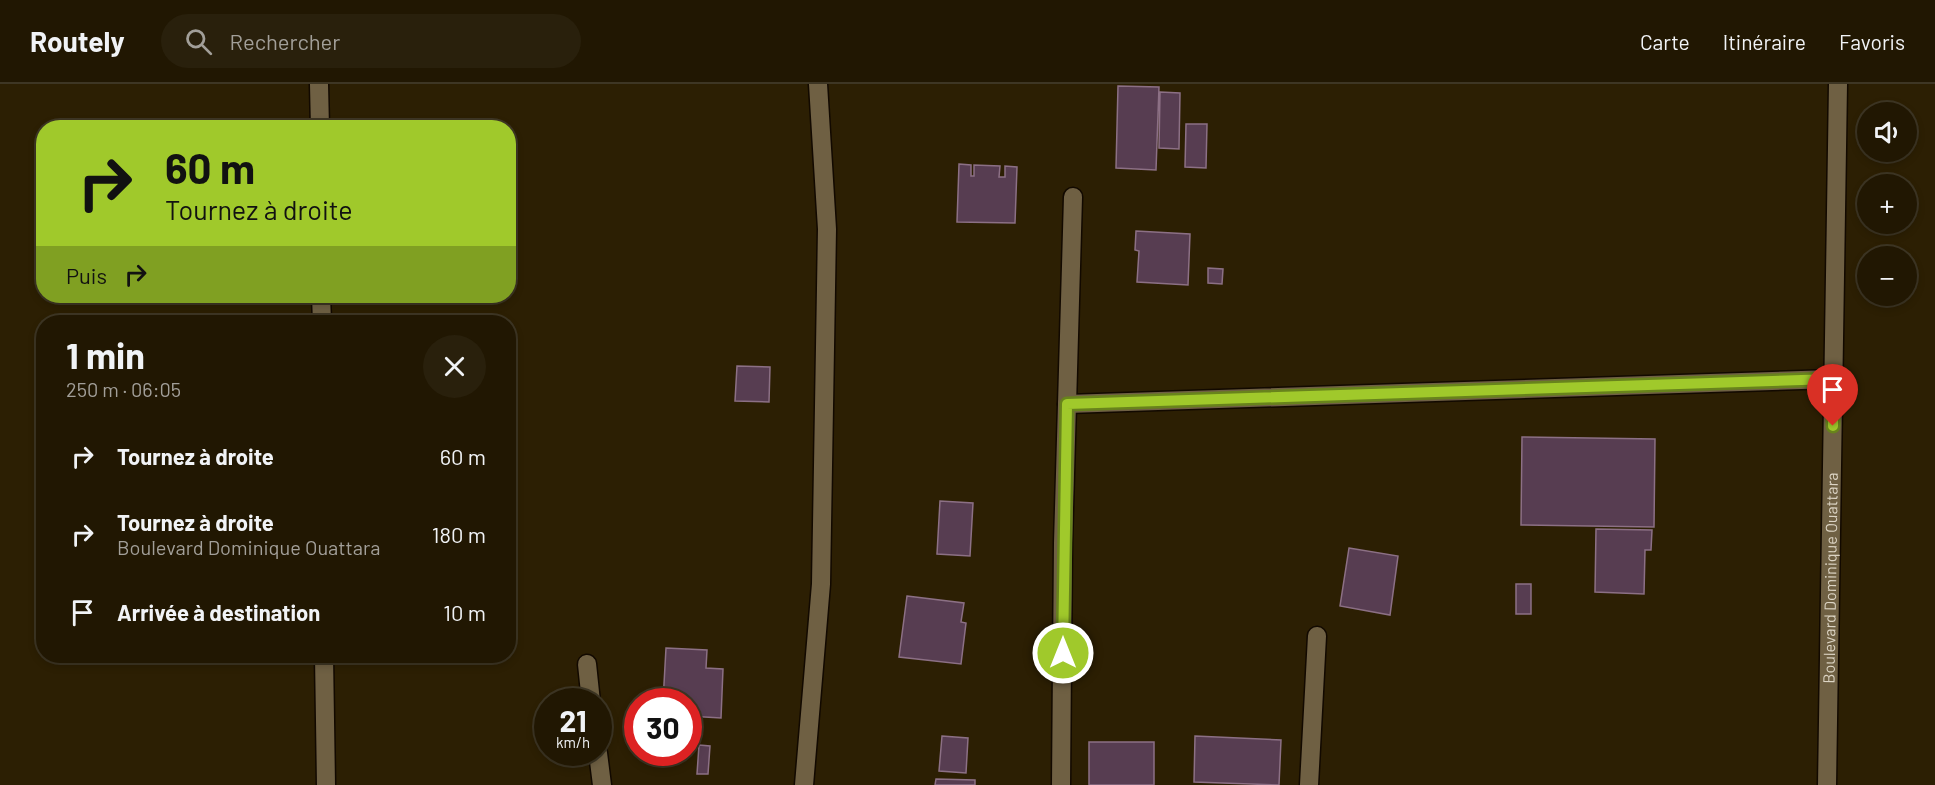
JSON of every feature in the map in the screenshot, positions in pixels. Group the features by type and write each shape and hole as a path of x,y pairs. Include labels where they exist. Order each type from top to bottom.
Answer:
{"street":[{"path":"320,84 320,120"},
{"path":"804,785 821,584 827,229 818,84"},
{"name":"Boulevard Dominique Ouattara","path":"1827,785 1838,84"},
{"path":"1061,785 1063,543 1073,197"},
{"path":"1067,404 1833,379"},
{"path":"1309,785 1317,636"},
{"path":"324,663 326,785"},
{"path":"587,664 590,688"},
{"path":"600,766 602,785"}],"building":[{"path":"1118,86 1159,87 1156,170 1116,168"},
{"path":"1160,92 1180,93 1179,149 1159,148"},
{"path":"1186,124 1207,124 1206,168 1185,167"},
{"path":"959,164 971,165 971,176 974,176 974,165 1000,166 999,177 1005,177 1005,166 1017,167 1015,223 957,222"},
{"path":"1136,231 1190,234 1188,285 1137,282 1139,251 1135,250"},
{"path":"1208,268 1223,269 1222,284 1208,283"},
{"path":"737,366 770,367 769,402 735,401"},
{"path":"1522,437 1655,439 1654,527 1521,525"},
{"path":"940,501 973,503 970,556 937,554"},
{"path":"1596,529 1652,530 1651,550 1645,550 1644,594 1595,592"},
{"path":"1349,548 1398,556 1390,615 1340,606"},
{"path":"1516,584 1531,584 1531,614 1516,614"},
{"path":"907,596 964,603 961,622 966,623 961,664 899,657"},
{"path":"666,648 707,650 706,668 723,669 721,718 702,717 702,688 664,688"},
{"path":"942,736 968,738 966,773 939,771"},
{"path":"1195,736 1281,740 1279,785 1194,782"},
{"path":"1089,742 1154,742 1154,785 1089,785"},
{"path":"702,745 710,746 708,774 697,774 698,766 702,766"},
{"path":"936,779 975,780 975,785 935,785"}],"route":[{"path":"1063,653 1067,404 1833,379 1833,426"}]}
